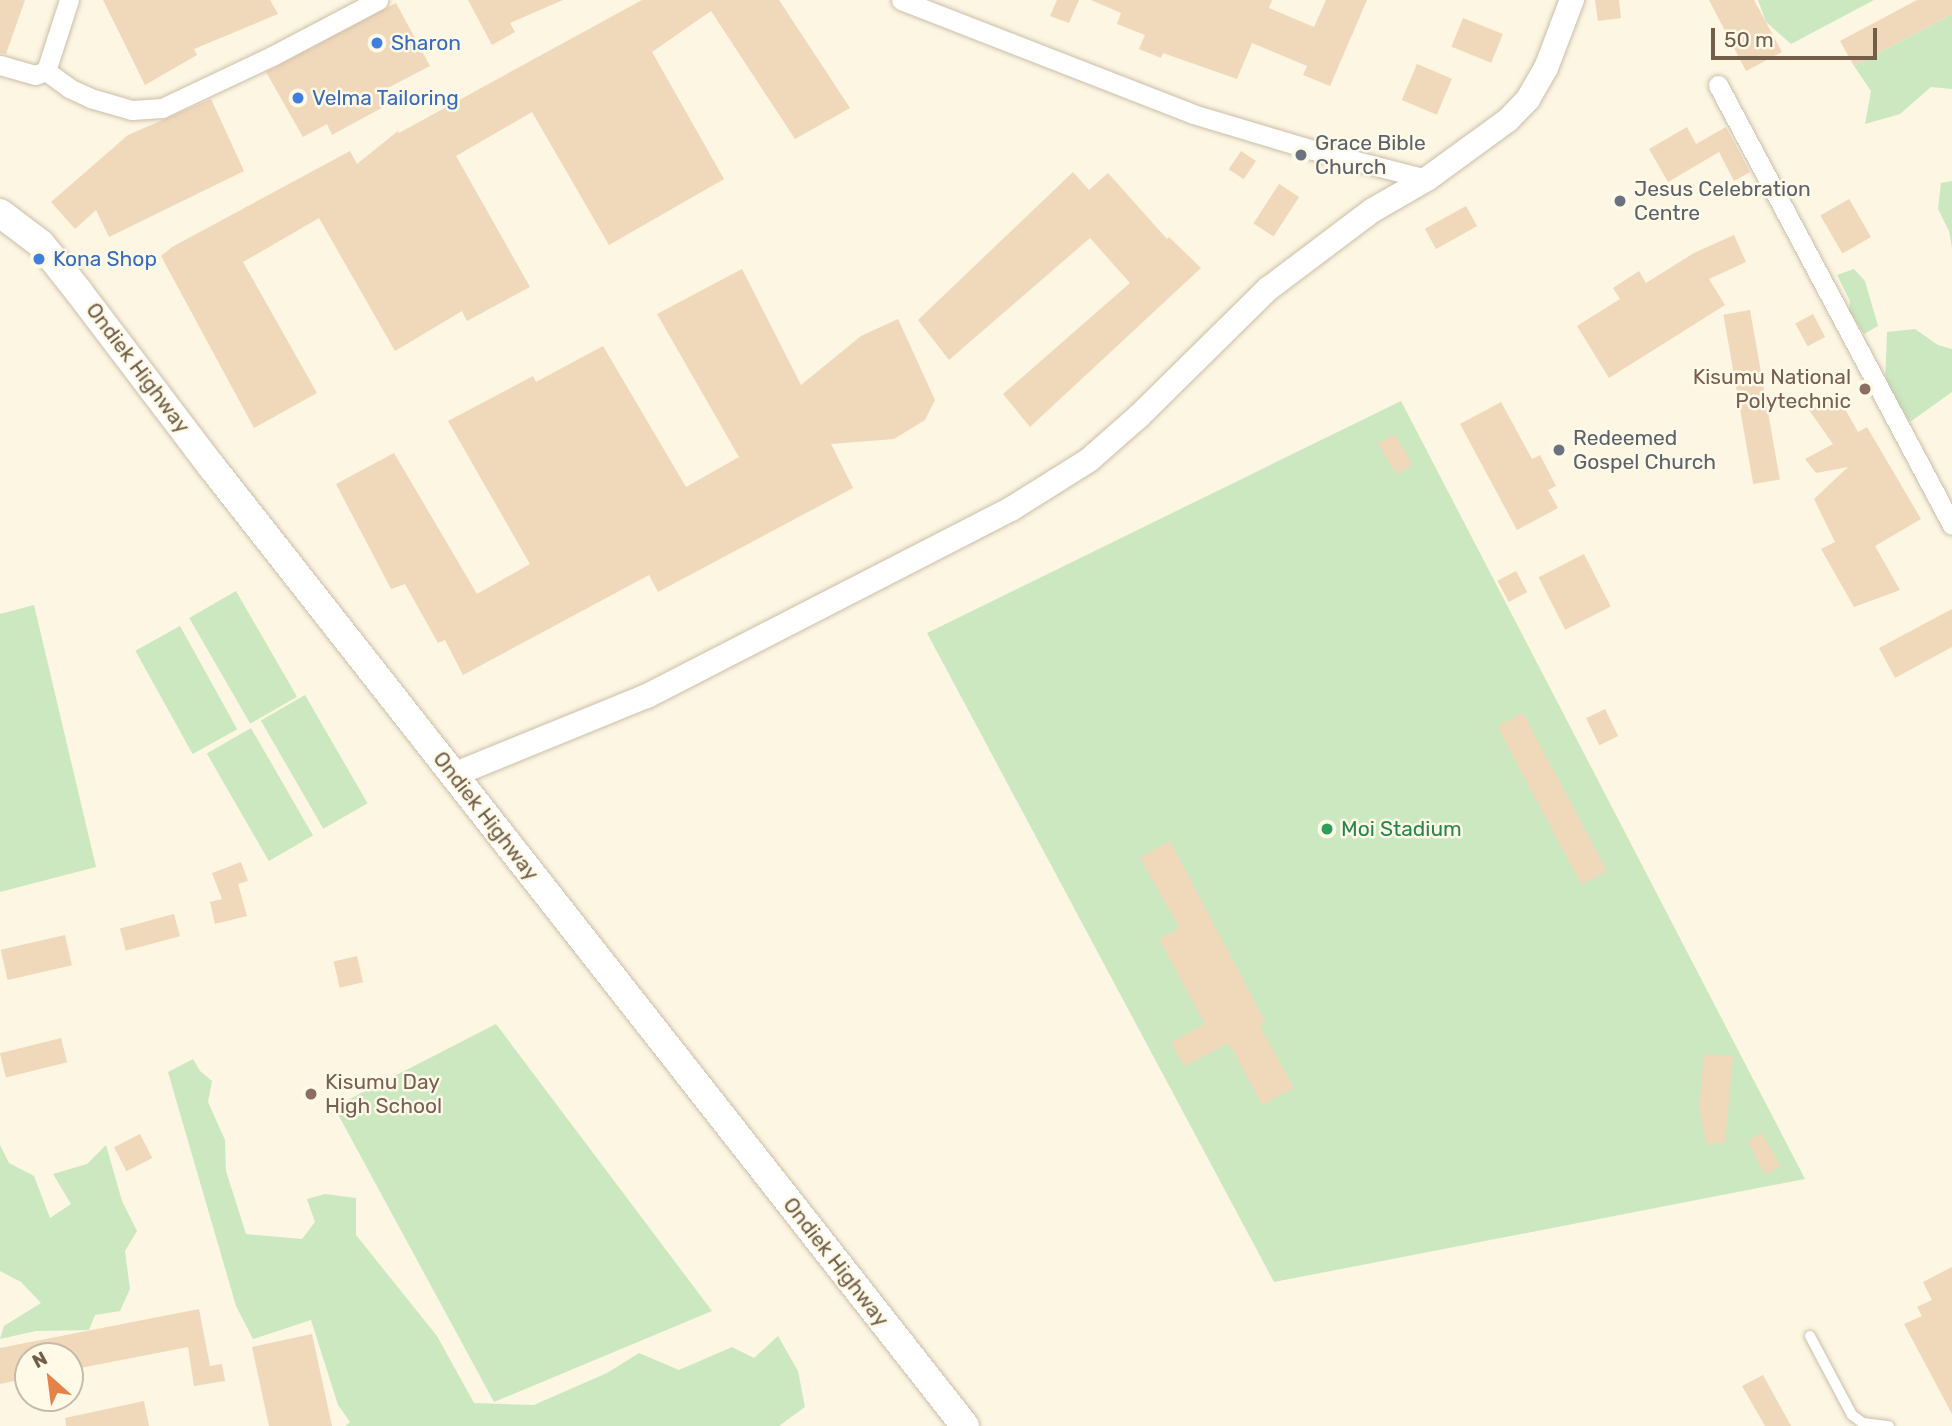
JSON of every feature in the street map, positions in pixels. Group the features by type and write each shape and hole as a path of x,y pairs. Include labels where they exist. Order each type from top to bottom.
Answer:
{"main road":[{"name":"Ondiek Highway","path":"0,213 41,244 453,775 965,1426"}],"street":[{"path":"46,71 69,0"},
{"path":"46,71 69,88 90,98 132,110 162,108 353,7 378,0"},
{"path":"901,0 1194,114 1313,150 1427,179"},
{"path":"453,775 647,696 1011,509 1088,460 1155,400 1268,289 1373,210 1427,179 1478,144 1528,99 1546,68 1572,0"},
{"path":"0,65 35,75 46,71"},
{"path":"1718,85 1952,525"}],"lane":[{"path":"1810,1336 1852,1415 1863,1423 1889,1426"}],"green space":[{"path":"1758,0 1874,0 1791,44 1766,22"},
{"path":"1952,14 1952,89 1931,87 1900,114 1865,124 1871,91 1854,66"},
{"path":"1952,181 1952,248 1949,231 1938,209 1941,183"},
{"path":"1854,269 1865,281 1878,326 1864,334 1849,311 1850,301 1837,275"},
{"path":"1915,329 1938,345 1952,349 1952,392 1910,422 1885,384 1887,332"},
{"name":"Moi Stadium","path":"1401,401 1805,1179 1274,1282 927,633"},
{"path":"236,591 297,697 250,724 189,618"},
{"path":"34,605 96,867 0,892 0,614"},
{"path":"180,626 237,729 193,754 135,651"},
{"path":"305,695 368,803 323,829 261,720"},
{"path":"251,728 313,835 269,861 207,754"},
{"path":"496,1024 712,1311 494,1402 334,1107"},
{"path":"193,1059 200,1071 212,1081 208,1102 225,1140 226,1171 246,1234 302,1239 315,1222 307,1199 325,1194 356,1198 356,1235 437,1336 474,1403 534,1405 607,1373 639,1353 679,1370 732,1347 754,1358 778,1336 798,1371 805,1407 779,1426 345,1426 350,1422 338,1405 311,1320 253,1339 236,1306 168,1072"},
{"path":"0,1145 9,1163 34,1176 50,1218 71,1204 53,1174 87,1164 106,1145 122,1201 137,1231 125,1251 130,1289 120,1311 95,1315 89,1330 36,1331 0,1339 4,1326 41,1303 21,1282 0,1271"}],"building":[{"path":"0,0 25,0 6,54 0,53"},
{"path":"103,0 270,0 278,14 194,49 197,55 145,85"},
{"path":"468,0 563,0 510,23 515,32 492,45"},
{"path":"642,0 779,0 850,108 795,139 711,11 652,52 724,179 609,245 532,112 456,156 530,287 467,321 462,311 395,351 319,218 243,262 317,393 254,428 161,256 172,247 350,151 357,164 398,131 399,133"},
{"path":"1057,0 1079,0 1069,23 1050,16"},
{"path":"1091,0 1272,0 1269,8 1314,27 1326,0 1367,0 1330,86 1303,75 1307,66 1252,43 1237,79 1163,53 1161,58 1139,49 1145,35 1117,24 1121,13"},
{"path":"1595,0 1619,0 1621,18 1598,21"},
{"path":"1709,0 1754,0 1782,52 1746,71"},
{"path":"1917,0 1952,0 1952,14 1854,66 1840,41"},
{"path":"396,3 430,66 378,93 385,106 332,135 327,124 303,137 266,72"},
{"path":"1463,18 1503,34 1491,63 1451,47"},
{"path":"1417,64 1452,79 1437,115 1402,100"},
{"path":"211,99 244,171 109,237 96,210 75,229 51,202 128,135"},
{"path":"1687,127 1696,144 1726,127 1750,172 1734,181 1719,152 1668,182 1649,149"},
{"path":"1241,151 1256,161 1244,179 1229,169"},
{"path":"1073,172 1089,190 1108,173 1167,239 1169,237 1201,268 1030,427 1003,394 1130,283 1090,238 949,360 918,320"},
{"path":"1279,184 1299,197 1274,236 1253,223"},
{"path":"1849,199 1871,237 1842,254 1820,216"},
{"path":"1466,206 1477,226 1436,249 1425,229"},
{"path":"1734,235 1746,262 1709,279 1725,305 1609,378 1577,326 1620,299 1613,288 1639,271 1646,283 1694,253"},
{"path":"742,269 801,385 861,336 898,319 935,400 925,420 894,439 831,444 853,488 658,592 649,575 463,675 445,640 438,643 405,584 391,589 336,484 394,453 477,594 530,564 448,421 533,376 536,382 603,346 686,487 739,457 657,314"},
{"path":"1750,310 1780,479 1753,484 1723,315"},
{"path":"1813,314 1825,337 1808,346 1795,323"},
{"path":"1837,395 1858,432 1867,427 1921,519 1875,546 1900,590 1854,607 1821,549 1835,542 1814,499 1848,467 1816,473 1805,459 1833,444 1809,410"},
{"path":"1501,402 1532,459 1540,455 1556,486 1548,490 1558,508 1517,530 1460,424"},
{"path":"1394,434 1413,465 1397,475 1378,444"},
{"path":"1584,554 1611,607 1565,630 1539,577"},
{"path":"1516,571 1527,592 1509,602 1497,581"},
{"path":"1952,609 1952,647 1895,678 1879,648"},
{"path":"1605,709 1618,736 1599,745 1586,718"},
{"path":"1523,713 1607,871 1581,885 1497,727"},
{"path":"1170,841 1266,1023 1260,1026 1294,1088 1262,1105 1229,1043 1184,1066 1171,1042 1205,1024 1159,939 1180,928 1140,858"},
{"path":"241,862 248,881 238,884 247,916 215,924 210,902 222,899 212,873"},
{"path":"174,914 180,936 126,951 120,928"},
{"path":"65,935 72,965 8,980 1,950"},
{"path":"357,956 363,982 340,988 334,961"},
{"path":"61,1038 67,1062 6,1077 0,1053"},
{"path":"1704,1054 1733,1056 1725,1142 1707,1145 1699,1108"},
{"path":"1762,1133 1780,1166 1766,1174 1747,1141"},
{"path":"140,1134 152,1158 126,1171 114,1147"},
{"path":"1952,1267 1952,1414 1904,1324 1922,1316 1917,1307 1932,1300 1923,1282"},
{"path":"199,1309 210,1366 222,1364 225,1381 194,1386 188,1347 84,1367 84,1342 31,1342"},
{"path":"312,1334 332,1426 269,1426 252,1347"},
{"path":"14,1345 14,1381 0,1384 0,1348"},
{"path":"1763,1375 1791,1426 1765,1426 1742,1386"},
{"path":"144,1401 149,1426 66,1426 65,1418"}],"place":[{"name":"Sharon","path":"377,43"},
{"name":"Velma Tailoring","path":"298,98"},
{"name":"Grace Bible Church","path":"1301,155"},
{"name":"Jesus Celebration Centre","path":"1620,201"},
{"name":"Kona Shop","path":"39,259"},
{"name":"Kisumu National Polytechnic","path":"1865,389"},
{"name":"Redeemed Gospel Church","path":"1559,450"},
{"name":"Moi Stadium","path":"1327,829"},
{"name":"Kisumu Day High School","path":"311,1094"}]}
